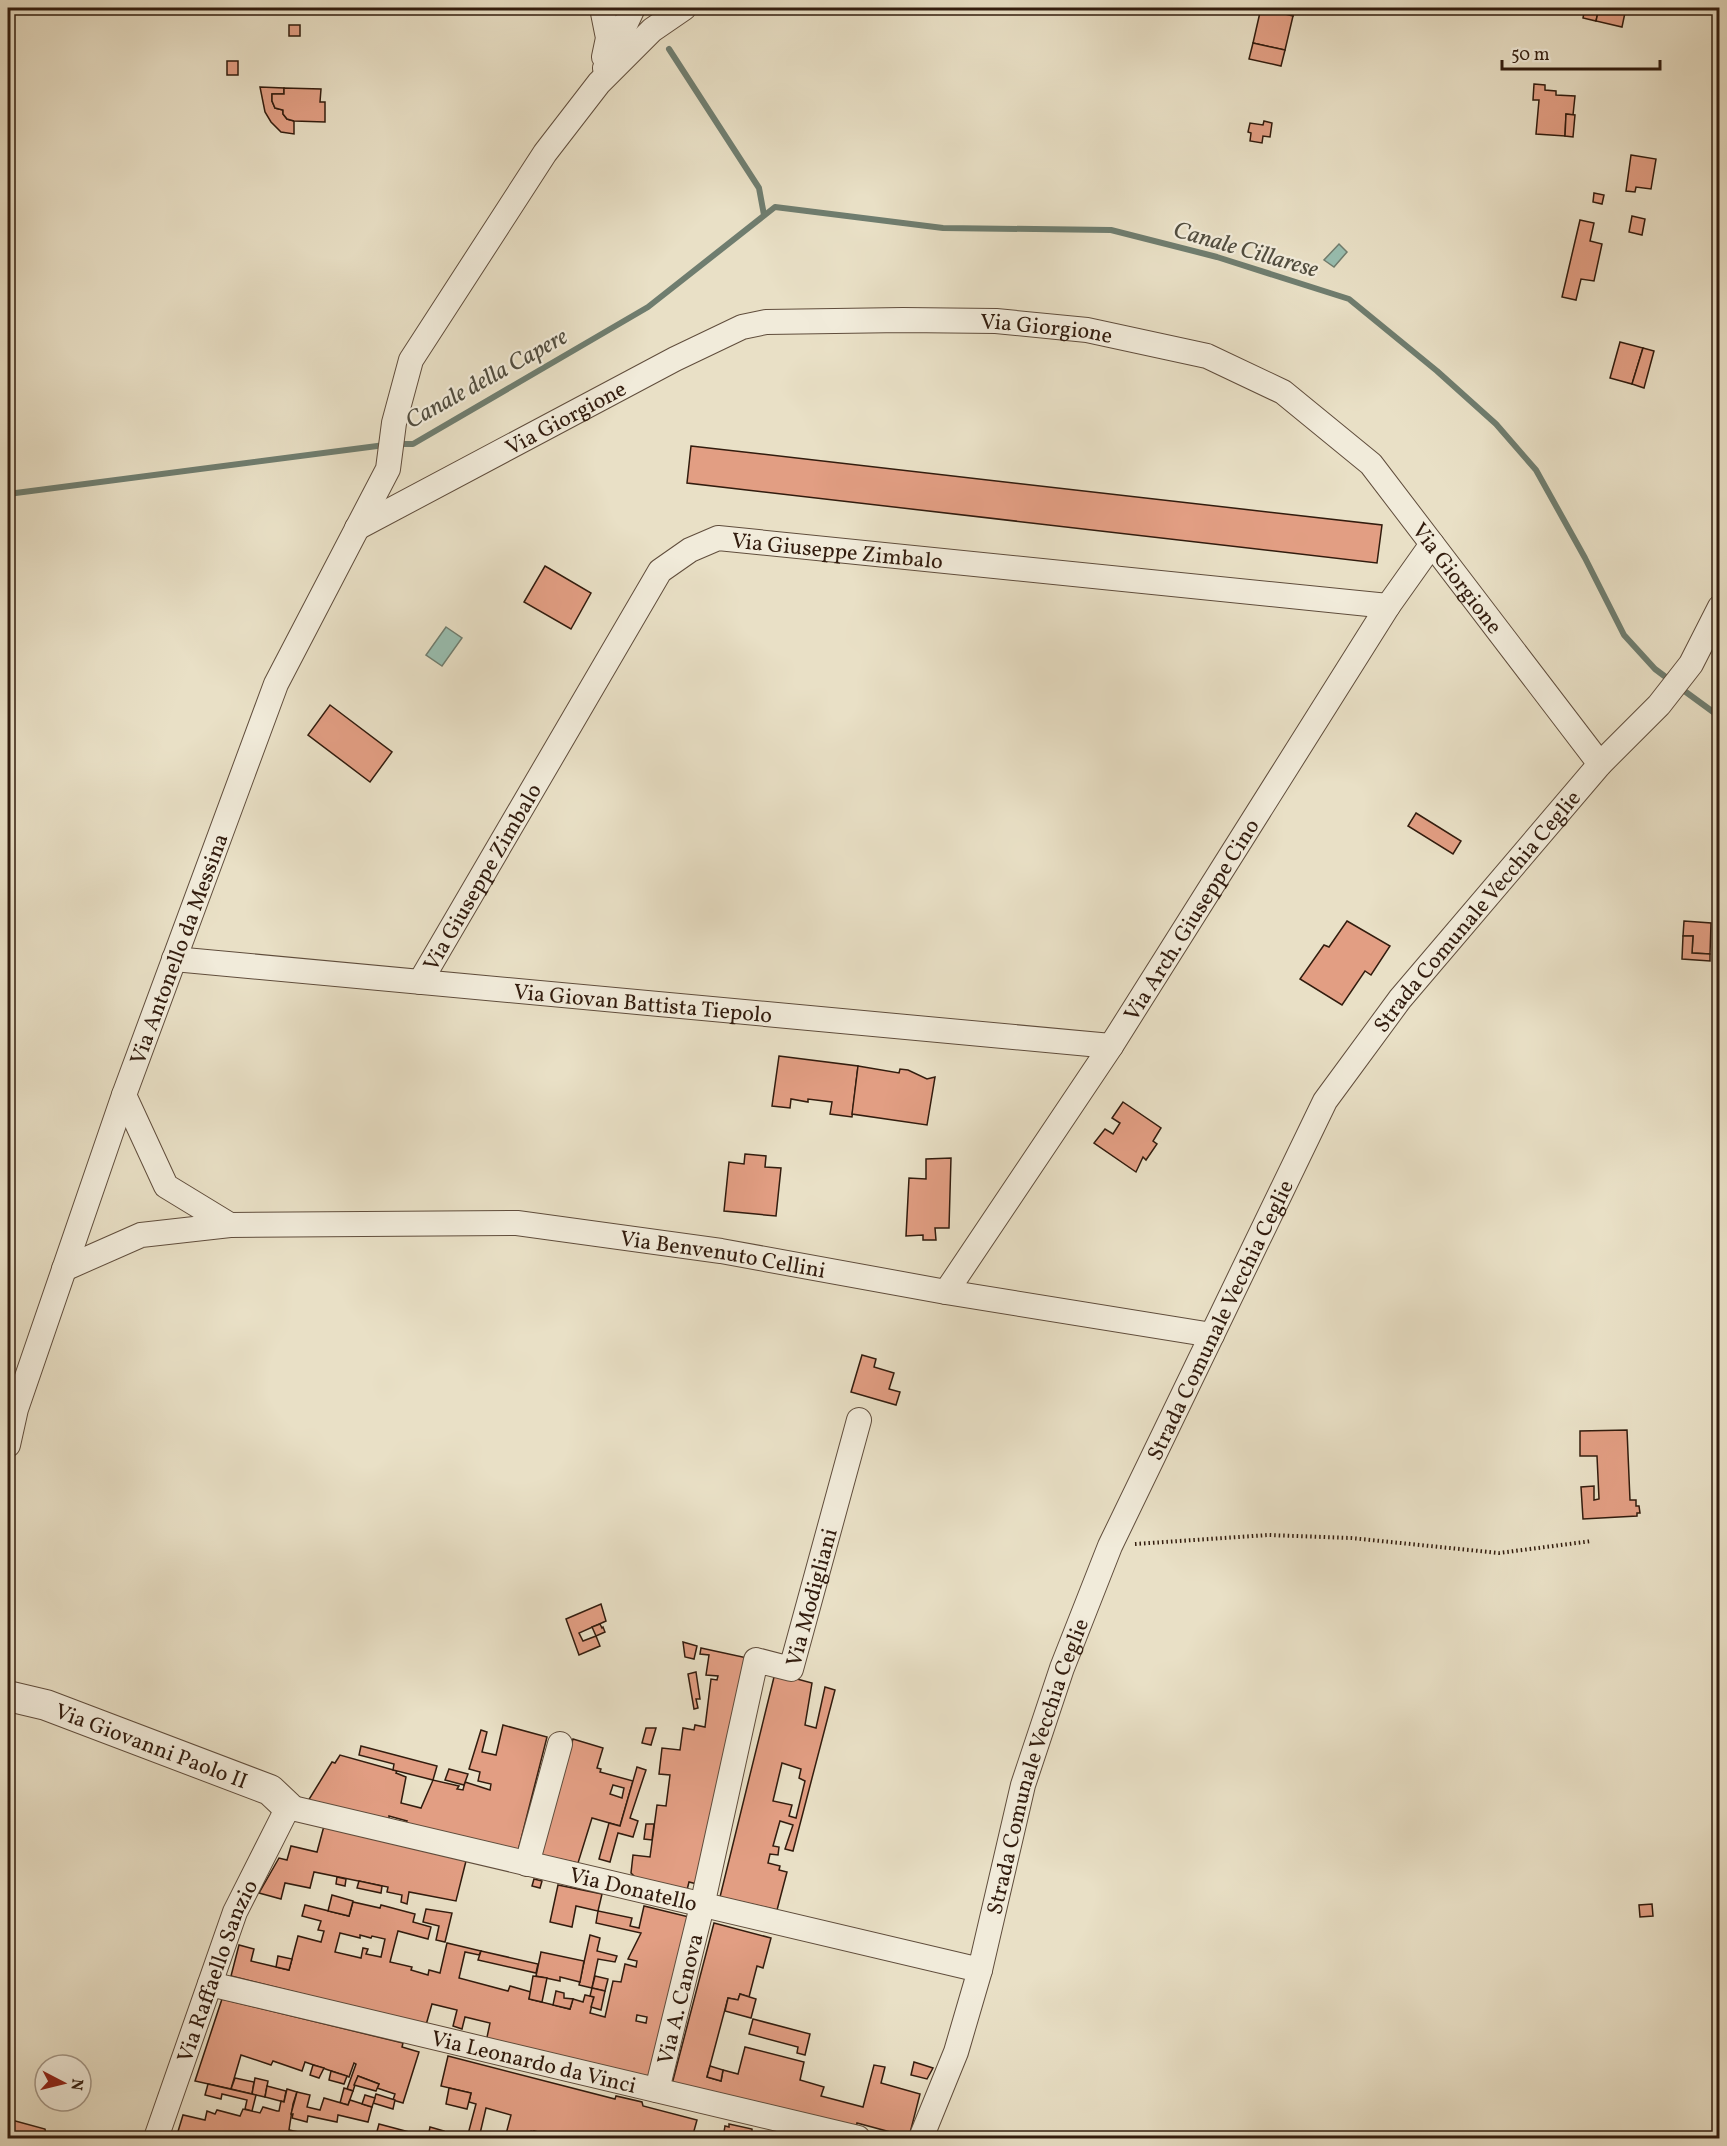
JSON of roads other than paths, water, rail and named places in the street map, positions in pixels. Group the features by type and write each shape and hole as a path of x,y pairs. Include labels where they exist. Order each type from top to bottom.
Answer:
{"street":[{"path":"599,83 608,38 602,8"},
{"path":"599,83 633,8"},
{"path":"652,30 665,8"},
{"path":"599,83 652,30 684,8"},
{"name":"Via Antonello da Messina","path":"8,1445 16,1409 124,1095 276,684 388,469 394,423 411,360 545,153 599,83"},
{"name":"Via Giorgione","path":"357,528 675,359 742,327 766,322 996,321 1087,330 1207,356 1283,392 1371,464 1600,764"},
{"name":"Via Giuseppe Zimbalo","path":"420,982 660,571 690,550 718,538 1388,606"},
{"name":"Via Arch. Giuseppe Cino","path":"945,1292 1111,1046 1388,606 1432,544"},
{"name":"Strada Comunale Vecchia Ceglie","path":"921,2139 956,2052 980,1970 1023,1785 1062,1668 1110,1546 1324,1101 1400,999 1600,764 1659,705 1691,664 1719,607"},
{"name":"Via Giovan Battista Tiepolo","path":"174,959 1111,1046"},
{"path":"124,1095 166,1186 230,1226"},
{"name":"Via Benvenuto Cellini","path":"64,1269 141,1234 230,1226 517,1223 721,1251 945,1292 1212,1335"},
{"name":"Via Modigliani","path":"702,1906 756,1659 791,1669 859,1420"},
{"name":"Via Giovanni Paolo II","path":"8,1696 45,1705 270,1790 288,1807"},
{"path":"527,1863 560,1744"},
{"name":"Via Donatello","path":"288,1807 980,1970"},
{"name":"Via Raffaello Sanzio","path":"156,2139 235,1912 288,1807"},
{"name":"Via A. Canova","path":"657,2090 702,1906"},
{"name":"Via Leonardo da Vinci","path":"210,1984 858,2139"}],"waterway":[{"name":"Canale Cillarese","path":"669,49 759,188 764,215"},
{"name":"Canale Cillarese","path":"398,444 413,444 648,307 775,207 943,228 1111,230 1217,257 1349,299 1437,371 1496,424 1536,470 1585,558 1624,635 1655,669 1671,681"},
{"name":"Canale della Capere","path":"8,494 385,445"},
{"name":"Canale Cillarese","path":"1679,687 1720,717"}]}
